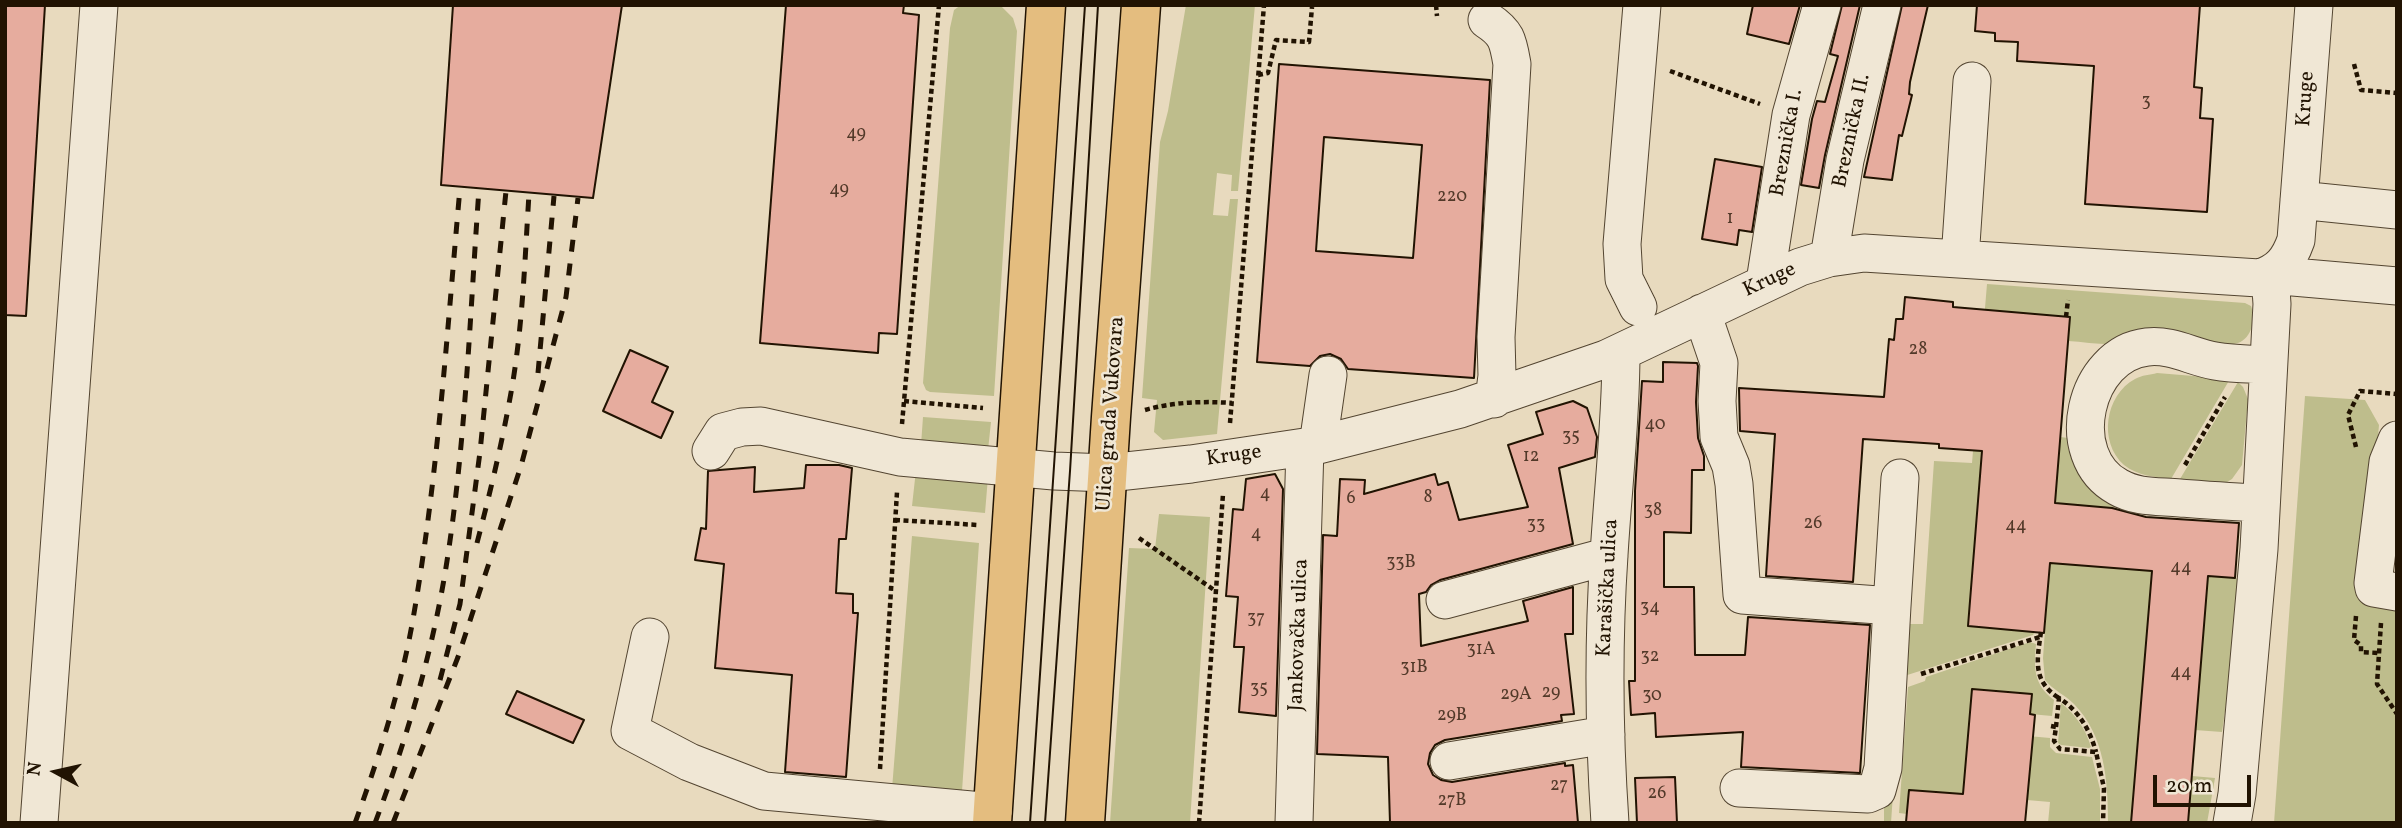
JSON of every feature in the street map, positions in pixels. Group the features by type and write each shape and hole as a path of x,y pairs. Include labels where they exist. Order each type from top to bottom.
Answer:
{"main road":[{"path":"992,817 1046,5"},
{"name":"Ulica grada Vukovara","path":"1085,823 1141,5"}],"street":[{"path":"39,823 99,5"},
{"path":"1638,307 1624,279 1622,244 1642,5"},
{"name":"Breznička I.","path":"1765,282 1791,115 1822,5"},
{"name":"Breznička II.","path":"1829,258 1854,116 1882,5"},
{"name":"Kruge","path":"711,452 723,432 761,426 900,457 1108,473 1312,446 1402,425 1494,399 1621,353 1800,267 1829,258 1864,253 2241,279 2270,275 2281,268 2292,252 2296,240 2314,5"},
{"path":"1487,20 1501,30 1508,43 1512,64 1494,399"},
{"path":"1960,258 1972,81"},
{"path":"2299,200 2397,210"},
{"path":"2232,823 2237,794 2259,549 2272,304 2270,275 2397,286"},
{"path":"1702,313 1719,363 1719,437 1731,466 1734,484 1742,595 1892,606"},
{"path":"2260,503 2135,495 2115,485 2100,472 2086,440 2086,420 2092,391 2099,376 2130,351 2147,347 2169,347 2214,361 2268,365"},
{"name":"Karašička ulica","path":"1610,823 1605,661 1609,556 1620,417 1621,353"},
{"name":"Jankovačka ulica","path":"1294,823 1312,446 1328,375"},
{"path":"2390,591 2374,588 2373,583 2388,462 2397,440"},
{"path":"1740,788 1868,794 1877,790 1883,768 1900,478"},
{"path":"1445,600 1609,556"},
{"path":"650,637 630,731 689,762 764,791 878,801 992,817"},
{"path":"1449,761 1606,735"}],"path":[{"path":"939,5 904,401 995,408"},
{"path":"1229,426 1264,5"},
{"path":"1436,5 1437,16"},
{"path":"1258,75 1268,73 1276,40 1309,42 1312,7"},
{"path":"1638,59 1791,115"},
{"path":"2354,64 2361,90 2397,93"},
{"path":"2066,317 2068,302"},
{"path":"2184,467 2230,389"},
{"path":"1144,410 1165,404 1232,403"},
{"path":"1199,823 1224,487"},
{"path":"895,520 985,526"},
{"path":"878,801 894,536"},
{"path":"1135,536 1217,592"},
{"path":"2390,591 2377,684 2397,714"},
{"path":"1916,676 2041,635 2039,674 2045,687 2072,708 2091,736 2104,788 2103,823"},
{"path":"2059,698 2054,741 2060,748 2096,752"}],"shaded area":[{"path":"961,5 1000,5 1013,18 1017,31 994,396 930,392 923,383 950,28 954,10"},
{"path":"1186,5 1255,5 1238,191 1231,191 1232,175 1217,173 1213,215 1228,216 1230,199 1238,199 1217,434 1163,440 1154,432 1157,400 1142,398 1160,142"},
{"path":"1987,284 2245,303 2251,306 2253,322 2250,333 2243,341 2230,345 2166,339 2105,344 2068,341 2069,317 1994,311 1968,626 2035,632 2033,635 1901,677 1891,823 1884,823 1898,624 1923,624 1934,461 1972,463"},
{"path":"2157,373 2230,379 2171,479 2153,477 2129,469 2116,455 2108,432 2111,407 2125,386 2138,378"},
{"path":"2238,382 2248,399 2242,465 2227,482 2180,479"},
{"path":"2305,396 2365,400 2379,425 2365,578 2397,606 2397,823 2274,823"},
{"path":"923,417 991,422 988,450 921,445"},
{"path":"2060,437 2077,439 2123,508 2088,506 2054,512"},
{"path":"916,470 988,477 985,513 912,506"},
{"path":"1159,514 1210,517 1190,823 1110,823 1129,548 1155,549"},
{"path":"912,536 979,543 962,791 892,789"},
{"path":"2051,545 2083,566 2152,571 2131,823 2108,823 2103,760 2092,730 2074,704 2045,680 2043,658"},
{"path":"2208,576 2244,579 2222,732 2195,730"},
{"path":"2030,642 2036,644 2036,675 2042,688 2054,700 2052,716 2030,714 2032,695 1972,690 1963,794 1910,790 1907,814 1899,813 1908,687 1925,681 1926,677"},
{"path":"2061,703 2079,722 2091,747 2058,743"},
{"path":"2028,736 2050,738 2050,747 2056,753 2092,757 2100,789 2100,823 2048,823 2050,802 2027,800"},
{"path":"2192,776 2215,778 2207,823 2188,823"}],"building":[{"path":"5,5 45,5 26,316 5,315"},
{"path":"453,5 622,5 593,198 441,185"},
{"path":"786,5 904,5 903,13 919,15 897,334 879,333 878,353 760,343"},
{"path":"1753,5 1800,5 1789,44 1747,34"},
{"path":"1842,5 1860,5 1819,188 1801,185 1817,101 1825,102 1838,56 1830,54"},
{"path":"1902,5 1928,5 1910,82 1909,94 1912,95 1902,136 1899,135 1892,180 1864,177"},
{"path":"1977,5 2200,5 2194,87 2202,88 2200,118 2213,119 2207,212 2085,204 2094,66 2017,61 2018,42 1995,41 1995,33 1975,31"},
{"path":"1279,64 1490,80 1474,378 1348,369 1341,359 1330,354 1320,356 1310,366 1257,362","holes":["1324,137 1422,145 1413,258 1316,251"]},
{"path":"1715,159 1762,167 1752,232 1739,230 1737,245 1702,239"},
{"path":"1905,297 1953,302 1953,307 2070,317 2055,503 2112,508 2146,517 2239,523 2235,578 2208,576 2188,823 2131,823 2152,571 2050,563 2044,633 1968,626 1982,451 1939,448 1939,444 1863,439 1853,582 1766,576 1775,434 1740,431 1739,388 1884,397 1889,339 1894,340 1896,319 1903,319"},
{"path":"630,350 668,367 652,402 673,412 661,438 603,411"},
{"path":"1663,362 1697,363 1698,366 1698,438 1704,456 1704,470 1692,470 1691,533 1664,532 1664,587 1694,587 1695,655 1745,655 1748,617 1870,625 1860,773 1741,767 1743,732 1656,737 1655,713 1631,715 1629,681 1635,681 1635,491 1642,381 1663,382"},
{"path":"1573,401 1587,408 1597,437 1595,457 1559,468 1573,544 1440,580 1426,592 1419,594 1421,646 1528,621 1523,601 1573,587 1573,634 1565,634 1574,714 1561,715 1562,721 1445,740 1435,745 1428,764 1433,775 1452,782 1565,763 1565,766 1573,765 1578,823 1390,823 1388,757 1317,754 1323,535 1337,536 1340,479 1365,480 1364,494 1435,474 1438,485 1448,482 1459,520 1528,507 1508,445 1543,434 1536,412"},
{"path":"806,465 839,465 852,468 846,539 839,539 836,593 853,594 853,613 858,613 846,777 785,772 792,675 715,668 724,564 695,560 701,528 706,529 708,471 755,467 754,492 804,488"},
{"path":"1275,474 1283,489 1276,716 1239,712 1244,647 1234,647 1238,597 1226,596 1233,509 1243,510 1246,479"},
{"path":"1972,689 2032,694 2030,714 2035,715 2025,823 1906,822 1909,790 1963,794"},
{"path":"517,691 584,720 573,743 506,714"},
{"path":"1675,777 1677,823 1637,823 1635,778"}],"tram line":[{"path":"1030,823 1085,5"},
{"path":"1045,823 1070,471 1098,5"}],"railway":[{"path":"355,823 402,671 422,565 446,350 460,188"},
{"path":"375,823 418,694 447,561 463,422 479,189"},
{"path":"440,680 460,604 480,452 506,191"},
{"path":"477,543 513,381 529,194"},
{"path":"538,373 554,196"},
{"path":"393,823 458,657 521,466 566,297 578,198"}]}
